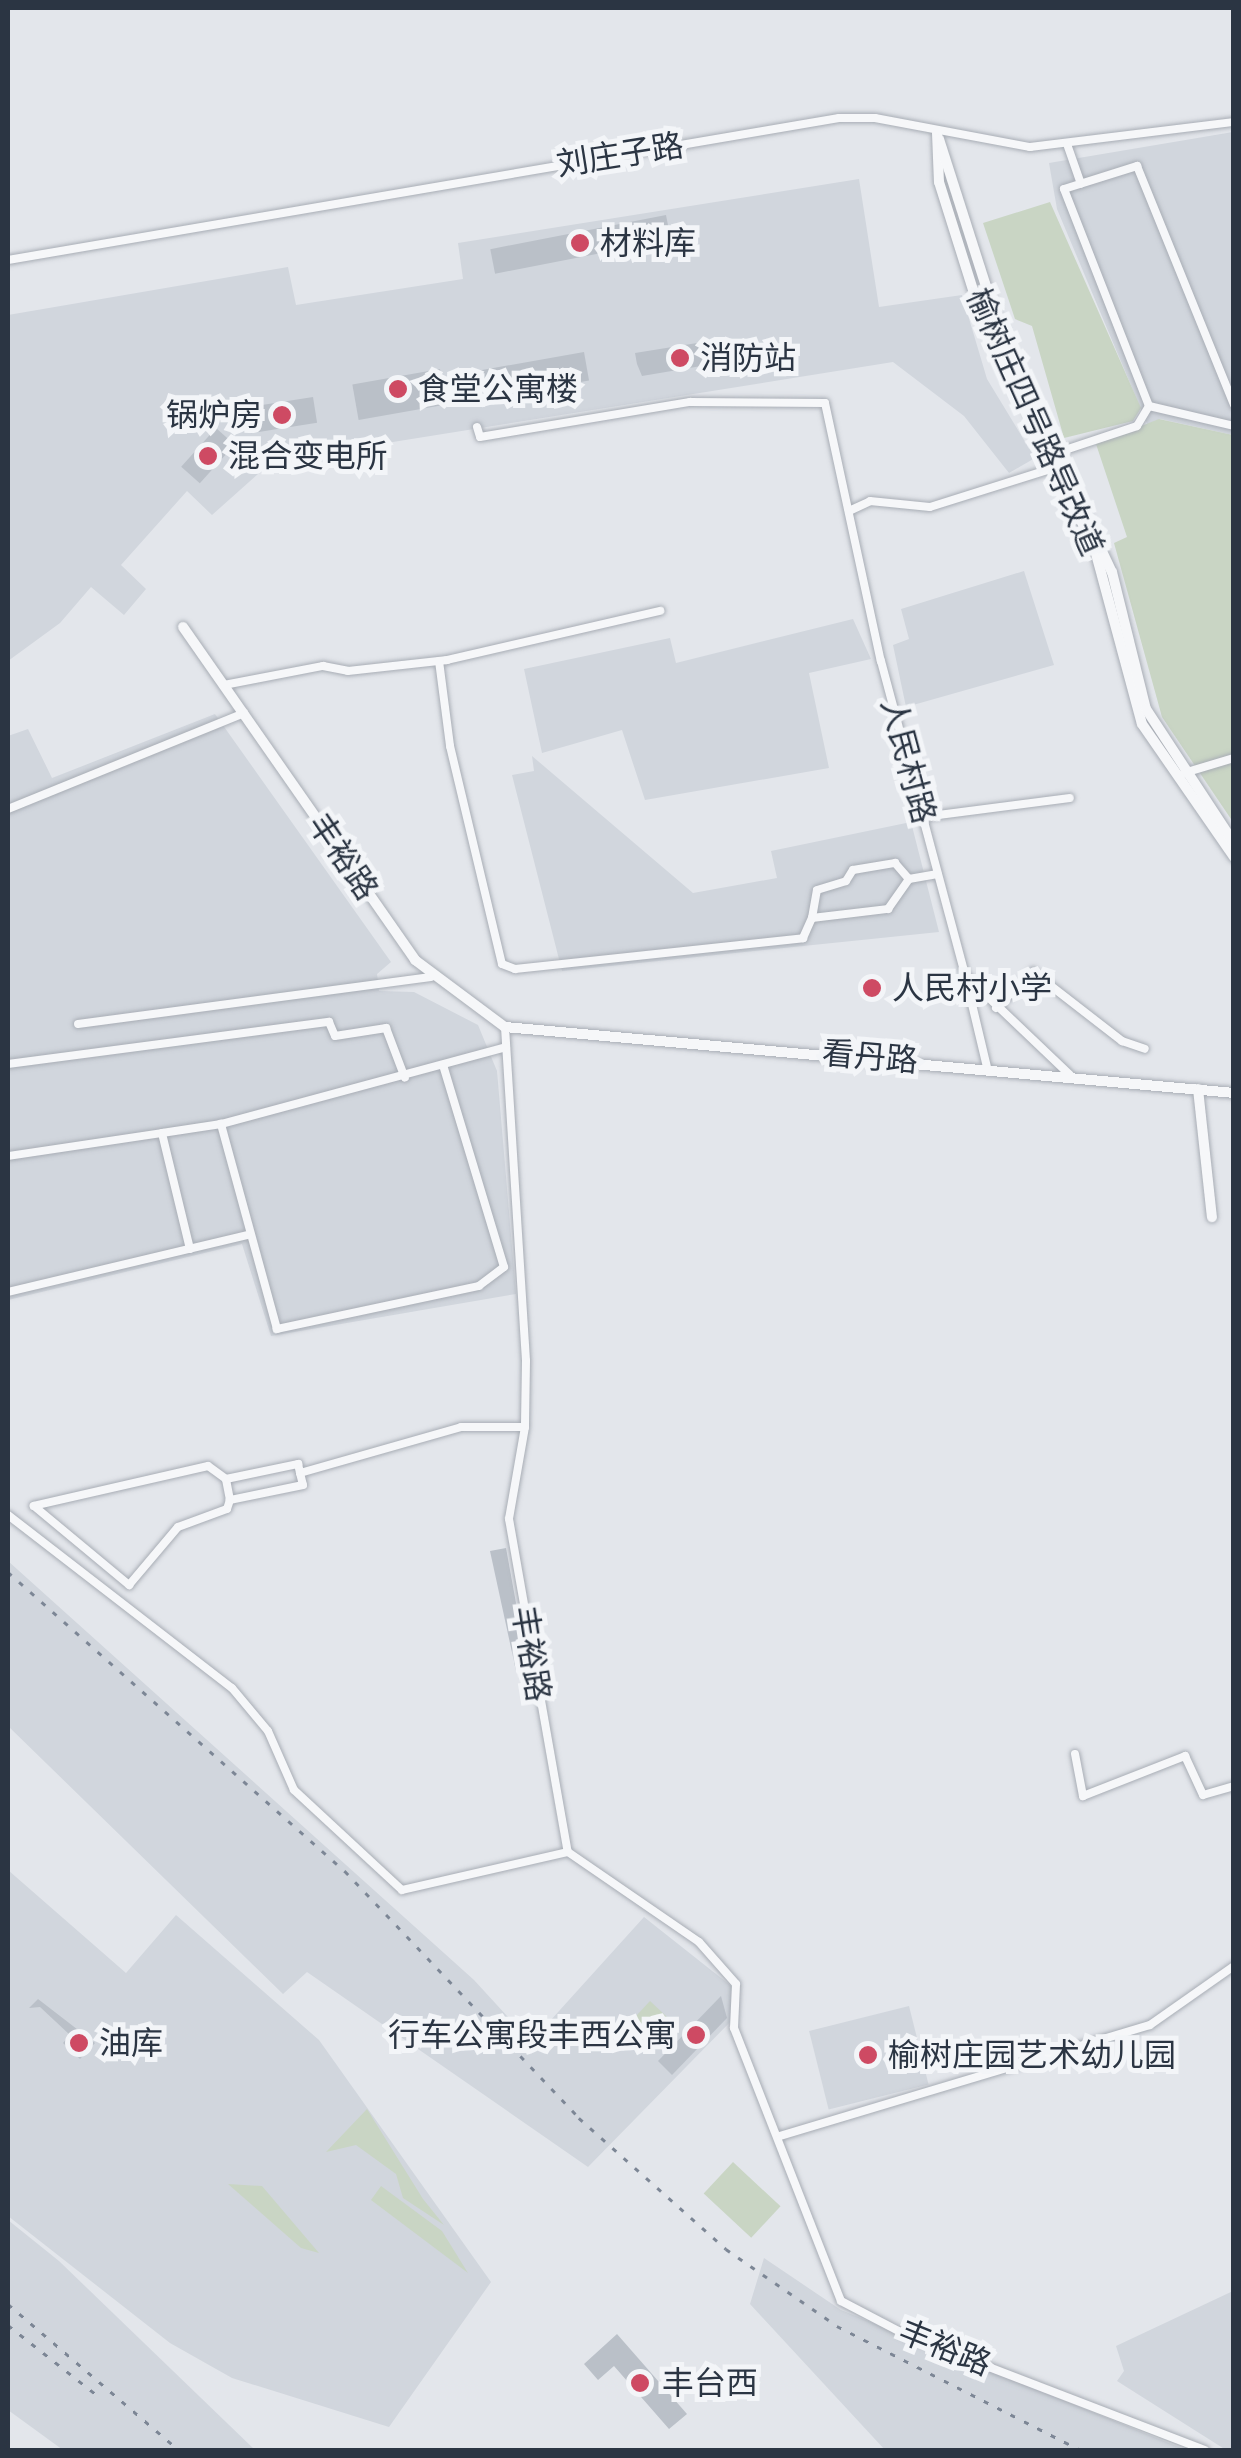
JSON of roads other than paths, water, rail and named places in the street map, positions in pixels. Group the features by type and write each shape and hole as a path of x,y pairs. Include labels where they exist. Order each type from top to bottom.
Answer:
{"street":[{"name":"刘庄子路","path":"8,260 839,118 998,146 1067,144 1234,122"},
{"name":"榆树庄四号路导改道","path":"937,133 992,312 1112,572 1146,709 1184,773 1234,842"},
{"path":"1067,144 1082,184"},
{"path":"849,511 870,501 930,507 1060,461 1137,426 1148,406 1064,189 1137,166 1234,405"},
{"name":"人民村路","path":"476,427 480,436 690,402 824,403 922,817 965,975 1070,1074"},
{"path":"1148,406 1234,426"},
{"name":"榆树庄四号路导改道","path":"1060,461 1101,568 1142,724 1234,857"},
{"path":"224,685 323,666 348,672 439,661 660,611"},
{"name":"丰裕路","path":"183,627 431,977 505,1027 525,1427 509,1519 568,1852 699,1942 732,1978 740,2004 734,2028 780,2136 841,2301 908,2336 1204,2450"},
{"path":"439,661 450,746 502,964 515,969 802,938 812,918 818,890 846,881 853,870 896,863 909,879"},
{"path":"8,809 244,713"},
{"path":"1184,773 1234,758"},
{"path":"922,817 1070,798"},
{"path":"812,918 888,910 909,879 938,874"},
{"path":"996,1008 1033,972 1122,1041 1145,1049"},
{"path":"965,975 987,1066"},
{"path":"78,1024 431,977"},
{"path":"8,1064 329,1022 335,1036 386,1028 405,1078"},
{"name":"看丹路","path":"505,1027 987,1066 1234,1093"},
{"path":"8,1156 222,1124 405,1078 506,1046"},
{"path":"222,1124 247,1235 277,1329 480,1286 504,1267 444,1066"},
{"path":"1198,1089 1212,1216"},
{"path":"162,1133 190,1249"},
{"path":"8,1292 247,1235"},
{"path":"300,1473 461,1428 525,1427"},
{"path":"226,1480 298,1464 300,1473 302,1485 230,1500"},
{"path":"208,1466 226,1480 230,1500 226,1509 178,1527 130,1585 34,1506 208,1466"},
{"path":"8,1515 232,1688 268,1731 294,1790 402,1890 568,1852"},
{"path":"1075,1754 1084,1796 1185,1756 1204,1795 1234,1786"},
{"path":"780,2136 1150,2024 1234,1966"}],"railway":[{"path":"8,1572 345,1871 579,2118 726,2249 837,2326 1080,2450"},
{"path":"8,2304 179,2450"},
{"path":"8,2325 97,2395"}],"place":[{"name":"材料库","path":"580,243"},
{"name":"消防站","path":"680,358"},
{"name":"食堂公寓楼","path":"398,389"},
{"name":"锅炉房","path":"282,415"},
{"name":"混合变电所","path":"208,456"},
{"name":"人民村小学","path":"872,988"},
{"name":"行车公寓段丰西公寓","path":"696,2035"},
{"name":"油库","path":"79,2043"},
{"name":"榆树庄园艺术幼儿园","path":"868,2055"},
{"name":"丰台西","path":"640,2383"}]}
